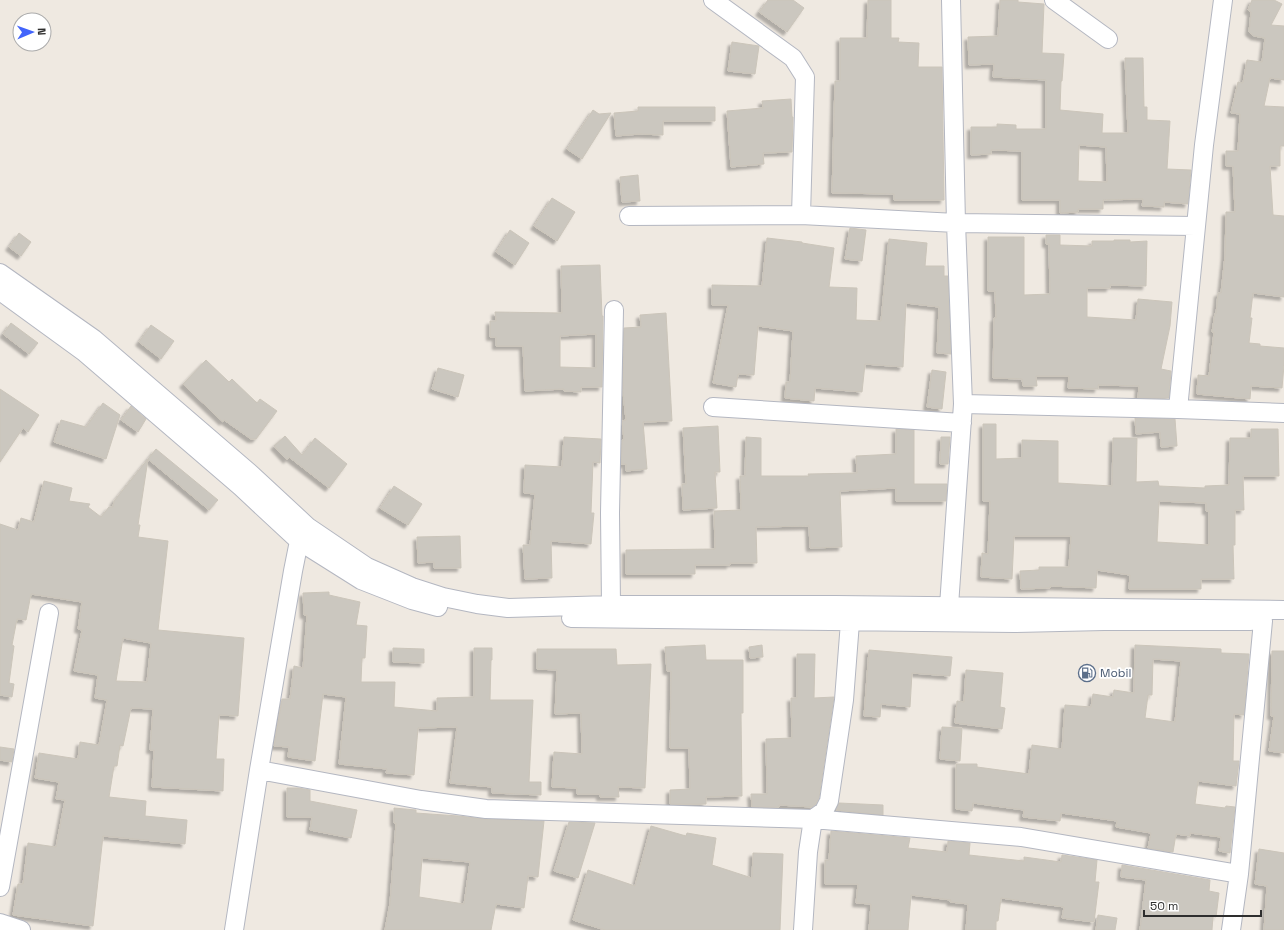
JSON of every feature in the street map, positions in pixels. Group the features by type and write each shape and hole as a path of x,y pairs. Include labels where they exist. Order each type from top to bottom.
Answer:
{"street":[{"path":"713,0 793,58 805,77 801,215"},
{"path":"949,606 963,404 956,223 951,0"},
{"path":"1054,0 1108,39"},
{"path":"1178,409 1204,145 1223,0"},
{"path":"629,216 801,215 956,223 1196,226"},
{"path":"0,273 94,339 252,475 308,527 367,567 412,587 443,597 476,604 508,608 611,605 949,606 1024,608 1105,607 1284,610"},
{"path":"0,291 84,352 241,487 300,541 361,580 412,600 449,610 509,619 619,618 1014,623 1104,621 1284,622"},
{"path":"611,605 610,513 614,310"},
{"path":"963,404 1284,413"},
{"path":"713,407 962,423"},
{"path":"234,930 259,770 293,571 300,541"},
{"path":"0,887 49,613"},
{"path":"803,930 808,852 813,819 824,811 829,801 844,700 850,622"},
{"path":"1231,930 1239,874 1263,622"},
{"path":"259,770 421,800 486,809 813,819 1021,837 1239,874"},
{"path":"0,923 21,930"}],"building":[{"path":"768,0 793,0 804,8 787,32 759,12"},
{"path":"868,0 891,0 891,38 899,38 898,42 919,43 918,67 942,67 944,200 894,200 894,194 832,193 835,81 840,81 840,38 867,38"},
{"path":"1000,0 1018,0 1018,2 1044,4 1042,53 1064,54 1060,110 1103,114 1102,133 1128,133 1125,58 1143,58 1144,107 1147,107 1147,120 1170,121 1167,169 1191,170 1188,204 1164,202 1164,207 1142,206 1143,199 1103,200 1103,209 1078,209 1078,212 1060,213 1060,200 1022,200 1022,151 991,150 991,154 971,155 971,127 997,127 997,124 1016,125 1016,129 1046,129 1046,80 993,77 994,64 969,65 968,37 998,36","holes":["1079,145 1106,147 1107,182 1078,181"]},
{"path":"1252,0 1274,0 1282,4 1271,25 1284,26 1284,80 1270,78 1264,106 1284,107 1284,146 1280,146 1280,166 1270,166 1273,215 1284,216 1284,297 1253,293 1249,343 1260,344 1260,346 1284,348 1284,365 1282,388 1251,386 1250,399 1197,394 1198,375 1209,376 1214,332 1212,332 1215,313 1216,314 1218,293 1221,293 1225,256 1226,212 1235,212 1233,166 1226,166 1226,151 1238,151 1240,114 1231,113 1238,82 1243,83 1247,60 1262,62 1265,38 1254,36 1249,32 1251,12 1248,10"},
{"path":"732,42 759,46 755,74 728,71"},
{"path":"791,99 793,117 792,152 763,153 764,164 731,167 727,111 763,108 762,101"},
{"path":"638,107 715,107 715,121 663,121 663,135 640,134 616,136 614,113 638,111"},
{"path":"593,110 599,114 611,113 582,159 567,149"},
{"path":"638,175 640,201 622,202 620,177"},
{"path":"552,198 575,212 557,241 534,226"},
{"path":"850,228 866,230 862,261 845,259"},
{"path":"510,230 529,243 515,265 496,252"},
{"path":"19,233 31,242 21,256 9,247"},
{"path":"1046,235 1060,235 1060,245 1092,246 1092,241 1147,241 1146,286 1110,285 1110,288 1087,288 1087,317 1136,320 1138,299 1172,302 1170,326 1161,369 1171,371 1169,398 1138,398 1139,386 1098,385 1098,389 1068,388 1069,376 1036,376 1037,386 1023,386 1022,379 993,378 994,318 996,318 995,291 988,291 988,237 1024,237 1024,295 1050,294 1049,244 1046,244"},
{"path":"767,238 802,242 834,248 829,287 857,288 856,320 881,321 889,239 927,243 925,266 944,266 944,276 948,276 951,354 937,353 939,307 906,303 903,367 865,364 862,392 815,388 814,401 785,398 786,382 790,382 793,331 758,326 754,375 738,374 736,387 713,383 728,305 712,305 712,285 762,286"},
{"path":"600,265 603,316 602,387 581,387 581,392 564,391 564,389 525,391 523,346 496,346 496,337 490,337 490,321 496,321 495,312 562,313 561,266","holes":["596,334 596,368 560,367 560,336"]},
{"path":"666,313 672,421 643,422 647,469 626,471 626,464 621,464 622,440 624,440 622,421 626,420 623,392 624,328 641,327 640,315"},
{"path":"11,323 38,343 29,354 3,334"},
{"path":"151,325 174,341 161,359 139,342"},
{"path":"206,360 229,382 232,379 257,403 260,399 277,411 256,439 251,439 224,420 223,422 183,384"},
{"path":"438,368 464,375 458,397 432,389"},
{"path":"932,370 946,372 942,409 927,407"},
{"path":"0,389 39,415 28,432 23,428 0,462"},
{"path":"103,403 120,415 106,459 54,442 61,420 86,427"},
{"path":"131,406 146,419 138,432 121,420"},
{"path":"1135,418 1175,419 1177,446 1161,447 1160,432 1136,434"},
{"path":"983,424 996,424 996,459 1022,458 1022,440 1058,441 1058,483 1112,486 1113,438 1137,438 1136,482 1158,481 1159,486 1205,488 1205,486 1229,485 1230,438 1251,438 1251,429 1278,429 1279,476 1243,476 1244,510 1235,510 1235,545 1233,545 1234,579 1201,579 1201,589 1129,589 1130,575 1097,570 1096,588 1050,586 1050,588 1021,589 1020,571 1039,570 1039,567 1069,567 1071,536 1014,536 1012,579 981,577 982,553 988,554 990,501 983,501","holes":["1159,501 1206,503 1206,511 1209,511 1209,545 1157,542"]},
{"path":"718,426 720,472 715,472 717,508 683,510 682,484 686,484 683,428"},
{"path":"896,429 914,430 914,484 947,484 946,501 896,501 896,488 840,491 842,547 810,548 809,526 756,527 757,563 695,565 695,574 626,574 626,550 715,549 714,511 741,510 740,476 745,476 746,437 761,438 761,476 809,476 808,474 857,473 856,456 896,454"},
{"path":"285,436 302,455 315,438 347,464 329,488 289,457 287,460 274,446"},
{"path":"564,437 601,439 600,463 593,462 591,513 594,513 591,544 551,541 552,578 525,579 523,545 530,545 535,494 524,493 525,465 562,467"},
{"path":"941,437 950,437 948,464 940,464"},
{"path":"156,449 218,500 209,510 148,459 138,525 140,525 138,537 168,541 158,630 244,638 238,716 219,715 216,759 224,759 223,791 152,787 154,750 150,750 153,709 131,708 123,746 120,745 117,766 114,766 109,797 146,801 145,816 187,820 185,844 103,836 93,926 13,915 18,884 23,884 28,843 56,847 65,800 56,799 59,782 35,778 39,753 78,759 80,742 99,745 107,700 95,698 98,675 74,671 82,630 78,629 82,602 31,594 26,620 17,619 12,645 14,646 9,683 14,684 12,697 0,695 0,524 18,530 21,518 34,522 44,481 72,488 69,501 90,504 88,507 101,517 109,507 113,507 114,501","holes":["123,638 151,643 147,682 116,681"]},
{"path":"394,486 422,504 408,525 380,508"},
{"path":"460,536 461,568 434,568 434,562 418,563 417,537"},
{"path":"329,592 329,595 360,602 356,625 367,626 365,658 362,658 361,682 395,682 394,707 437,711 437,698 474,697 474,648 492,648 490,700 533,700 529,782 541,782 541,795 492,793 492,787 450,783 457,727 418,728 414,775 386,773 387,769 339,764 346,697 323,694 315,761 288,757 289,747 274,746 282,699 290,699 294,666 303,668 307,615 304,615 303,593"},
{"path":"705,645 706,660 743,660 743,713 741,713 742,796 706,797 706,804 670,804 670,790 690,789 689,748 670,748 671,671 667,671 665,647"},
{"path":"762,645 763,657 750,658 749,647"},
{"path":"1135,645 1221,649 1221,653 1249,654 1244,715 1234,714 1233,761 1239,761 1236,786 1198,781 1195,804 1225,808 1226,806 1235,807 1230,853 1219,851 1221,837 1190,833 1190,836 1176,834 1173,852 1148,848 1151,833 1116,827 1117,821 1061,813 1060,821 1023,817 1024,810 973,803 972,811 956,809 956,764 977,764 977,767 1029,774 1032,745 1062,749 1065,705 1091,707 1093,694 1113,697 1114,690 1134,693","holes":["1153,659 1181,661 1175,722 1145,718 1148,695 1152,695"]},
{"path":"393,648 424,649 424,663 393,662"},
{"path":"537,649 616,649 617,665 651,664 645,788 618,787 619,797 600,797 600,794 577,794 577,788 552,787 554,752 582,754 581,713 555,714 557,670 537,669"},
{"path":"869,650 952,657 950,676 912,673 910,707 881,704 880,717 864,716"},
{"path":"1272,651 1284,651 1284,753 1269,751 1274,716 1271,716"},
{"path":"797,654 815,654 814,698 834,697 819,798 816,804 812,807 779,805 779,807 752,807 751,794 767,794 766,739 792,738 791,698 797,698"},
{"path":"966,670 1003,673 1000,707 1005,708 1002,729 955,723 957,701 964,702"},
{"path":"942,727 962,728 960,761 940,759"},
{"path":"0,747 14,749 12,762 0,760"},
{"path":"287,788 310,790 310,801 357,810 351,838 310,830 312,817 287,817"},
{"path":"839,803 883,805 883,815 836,810"},
{"path":"394,808 416,810 416,813 485,819 544,821 538,877 528,876 524,908 496,904 491,930 385,930 390,903 396,823 394,823","holes":["422,858 470,862 464,904 419,897"]},
{"path":"569,822 595,823 578,878 554,871"},
{"path":"651,826 686,836 687,833 716,838 712,865 752,878 753,853 783,854 780,930 605,930 573,920 588,870 635,886"},
{"path":"831,831 910,838 908,848 947,852 948,841 970,843 969,855 1024,861 1024,857 1061,862 1062,855 1097,860 1095,882 1099,882 1094,922 1062,918 1064,907 1001,898 998,921 996,921 996,930 966,930 968,904 950,902 951,900 911,895 908,930 869,930 871,904 856,903 858,884 825,884 825,860 829,860"},
{"path":"1259,849 1284,853 1284,930 1264,930 1267,886 1255,884"},
{"path":"1122,865 1210,880 1209,891 1219,893 1216,917 1213,916 1212,930 1140,930 1146,880 1121,877"},
{"path":"1098,915 1117,918 1115,930 1096,930"}],"place":[{"name":"Mobil","path":"1087,673"}]}
